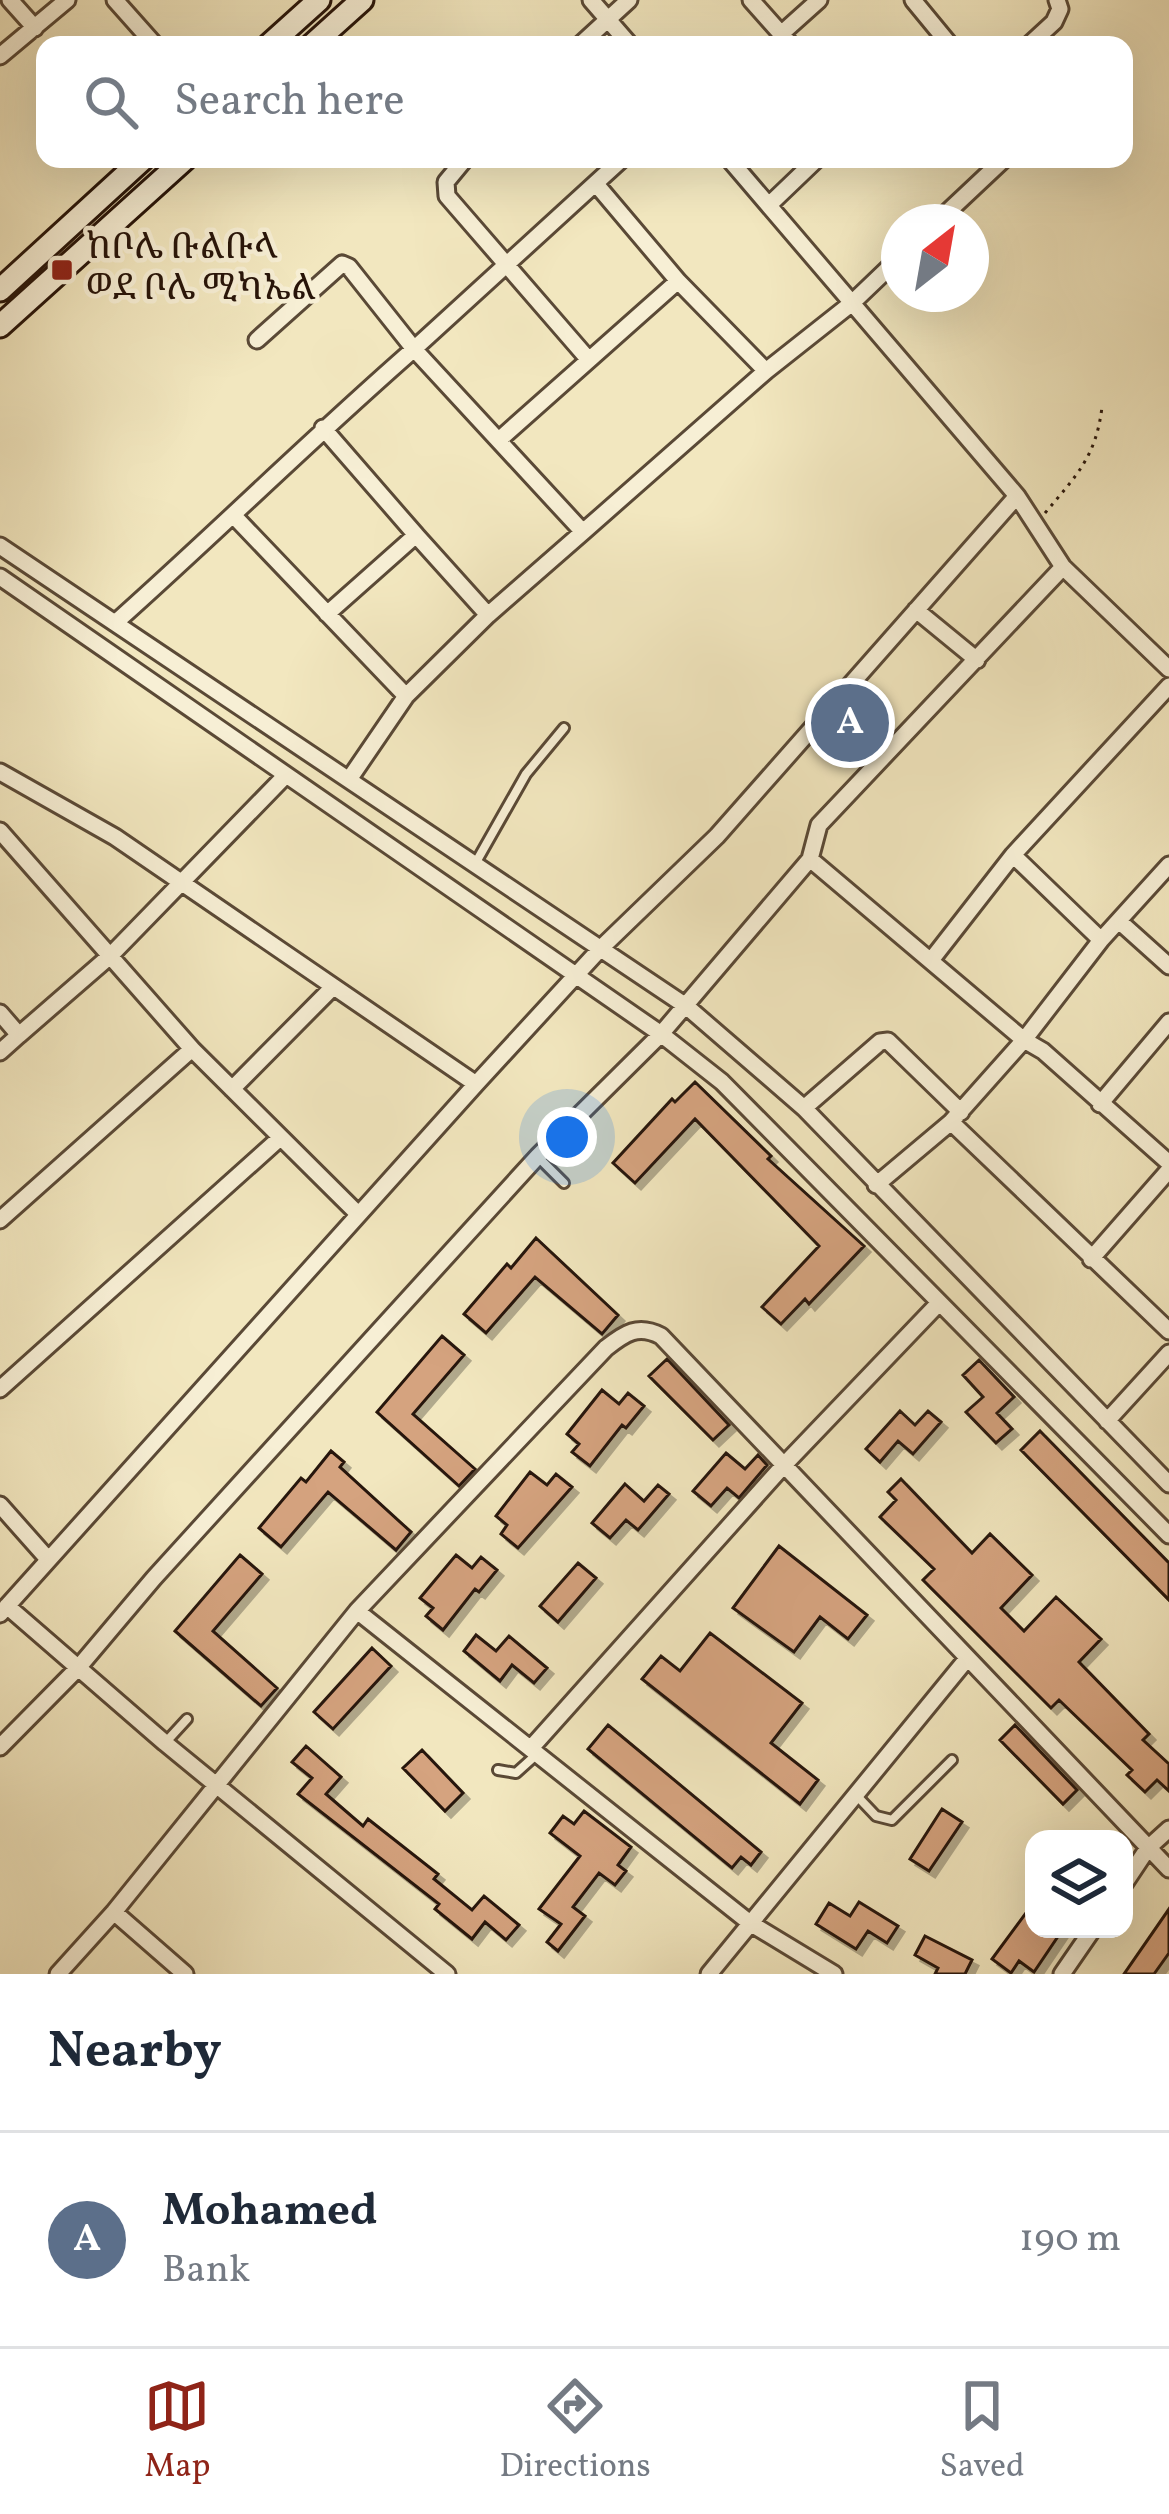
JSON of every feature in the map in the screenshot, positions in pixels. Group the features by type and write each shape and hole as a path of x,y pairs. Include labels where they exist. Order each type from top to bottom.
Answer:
{"main road":[{"path":"279,36 319,0"},
{"path":"322,36 362,0"},
{"path":"0,290 133,168"},
{"path":"0,326 175,168"}],"street":[{"path":"10,0 34,28"},
{"path":"0,56 67,0"},
{"path":"115,0 147,36"},
{"path":"591,0 623,36"},
{"path":"589,36 629,0"},
{"path":"751,0 782,36"},
{"path":"789,36 819,0"},
{"path":"914,0 943,36"},
{"path":"1039,36 1054,22 1060,9 1057,0"},
{"path":"458,168 446,182 447,196 589,360"},
{"path":"115,623 613,168"},
{"path":"737,168 1017,496 1063,567 1169,669"},
{"path":"769,206 808,168"},
{"path":"956,204 994,168"},
{"path":"596,184 678,281 766,371"},
{"path":"257,340 342,264 349,266 414,350 583,532"},
{"path":"350,778 406,696 488,615 881,275"},
{"path":"500,440 678,281"},
{"path":"323,428 488,615"},
{"path":"447,1974 4,1610 600,949 717,836 1017,496"},
{"path":"234,516 406,696"},
{"path":"327,614 416,535"},
{"path":"0,546 686,1006 804,1108 1169,1484"},
{"path":"0,1747 79,1668 154,1578 538,1156 661,1034 810,859 819,825 1063,567"},
{"path":"0,577 661,1034 750,1108 1169,1535"},
{"path":"916,610 977,660"},
{"path":"932,959 1013,855 1169,686"},
{"path":"0,772 115,837 476,1084"},
{"path":"0,1052 110,956 286,775"},
{"path":"0,831 193,1049 358,1214"},
{"path":"1013,855 1101,940"},
{"path":"810,859 1043,1051 1169,1167 1091,1259"},
{"path":"876,1185 956,1117 1169,865"},
{"path":"1120,922 1169,966"},
{"path":"232,1089 333,986"},
{"path":"0,1013 19,1035"},
{"path":"1100,1104 1169,1022"},
{"path":"804,1108 880,1042 887,1041 1091,1259 1169,1331"},
{"path":"0,1220 193,1049"},
{"path":"0,1389 280,1138"},
{"path":"534,1750 647,1608 938,1304"},
{"path":"58,1974 114,1912 357,1611 606,1348 626,1333 645,1328 661,1336 1169,1869"},
{"path":"1107,1421 1169,1353"},
{"path":"0,1505 47,1558"},
{"path":"357,1611 750,1923 834,1974"},
{"path":"709,1974 966,1660"},
{"path":"1133,1870 1169,1829"},
{"path":"114,1912 185,1974"},
{"path":"1062,1974 1087,1938"}],"lane":[{"path":"474,866 526,774 564,728"},
{"path":"538,1156 564,1183"},
{"path":"165,1743 187,1719"},
{"path":"498,1770 516,1773 534,1750"},
{"path":"856,1795 876,1816 892,1820 952,1760"}],"path":[{"path":"1037,522 1089,461 1102,407"}],"building":[{"path":"695,1082 771,1156 768,1159 864,1246 809,1304 805,1299 781,1324 762,1307 819,1246 695,1119 635,1183 613,1163 672,1099 675,1102"},
{"path":"536,1238 618,1315 602,1334 535,1277 486,1333 464,1314"},
{"path":"442,1336 464,1355 413,1414 475,1469 459,1486 377,1412"},
{"path":"667,1359 729,1425 713,1440 649,1376"},
{"path":"979,1360 1014,1397 997,1413 1012,1429 996,1443 966,1412 983,1397 963,1375"},
{"path":"602,1390 619,1404 628,1393 644,1406 626,1428 622,1425 590,1466 572,1452 579,1444 567,1434"},
{"path":"900,1411 915,1425 928,1411 941,1422 913,1454 898,1441 880,1462 866,1449"},
{"path":"1040,1431 1169,1563 1169,1600 1021,1450"},
{"path":"331,1451 344,1462 340,1467 411,1532 396,1550 328,1492 281,1547 259,1528"},
{"path":"726,1453 745,1469 758,1455 767,1465 739,1498 727,1488 711,1506 693,1491"},
{"path":"530,1472 547,1485 556,1474 572,1487 518,1548 501,1534 507,1525 496,1516"},
{"path":"901,1479 972,1553 990,1534 1032,1575 1001,1608 1024,1631 1056,1597 1101,1639 1079,1662 1149,1734 1143,1740 1169,1764 1169,1791 1157,1780 1145,1792 1127,1775 1132,1770 1059,1700 1051,1708 923,1580 934,1569 880,1517 896,1500 888,1492"},
{"path":"625,1484 644,1501 658,1485 669,1494 638,1530 626,1520 610,1538 592,1523"},
{"path":"779,1546 867,1615 848,1639 820,1617 794,1652 733,1608"},
{"path":"240,1555 262,1574 213,1631 277,1688 261,1706 175,1631"},
{"path":"456,1555 472,1568 481,1557 497,1570 479,1592 475,1589 443,1630 426,1616 433,1608 420,1598"},
{"path":"578,1563 596,1578 558,1622 540,1606"},
{"path":"710,1633 802,1703 771,1743 818,1780 800,1804 642,1679 661,1656 680,1671"},
{"path":"476,1635 496,1651 509,1636 547,1668 534,1683 512,1665 500,1681 464,1651"},
{"path":"372,1648 391,1666 333,1729 314,1712"},
{"path":"608,1725 761,1852 751,1865 741,1857 732,1868 588,1749"},
{"path":"1015,1725 1077,1790 1063,1804 1000,1740"},
{"path":"306,1746 341,1777 326,1794 363,1826 368,1819 438,1874 434,1879 472,1910 484,1896 519,1925 506,1940 485,1922 472,1939 435,1909 439,1904 298,1794 312,1778 292,1762"},
{"path":"422,1750 463,1793 445,1811 403,1768"},
{"path":"942,1809 962,1822 929,1871 910,1859"},
{"path":"584,1811 631,1847 618,1865 626,1871 615,1885 599,1873 573,1907 585,1916 558,1951 547,1942 561,1924 539,1909 580,1856 550,1833 563,1816 574,1824"},
{"path":"859,1902 898,1926 887,1943 868,1931 856,1949 816,1924 829,1903 850,1916"},
{"path":"1169,1909 1169,1953 1154,1974 1124,1974"},
{"path":"1025,1914 1025,1938 1057,1938 1034,1972 1019,1961 1011,1973 992,1959"},
{"path":"925,1936 972,1960 965,1974 935,1974 938,1968 915,1955"}],"place":[{"name":"ከቦሌ ቡልቡላ ወደ ቦሌ ሚካኤል","path":"62,270"},
{"name":"Mohamed","path":"850,723"}]}
